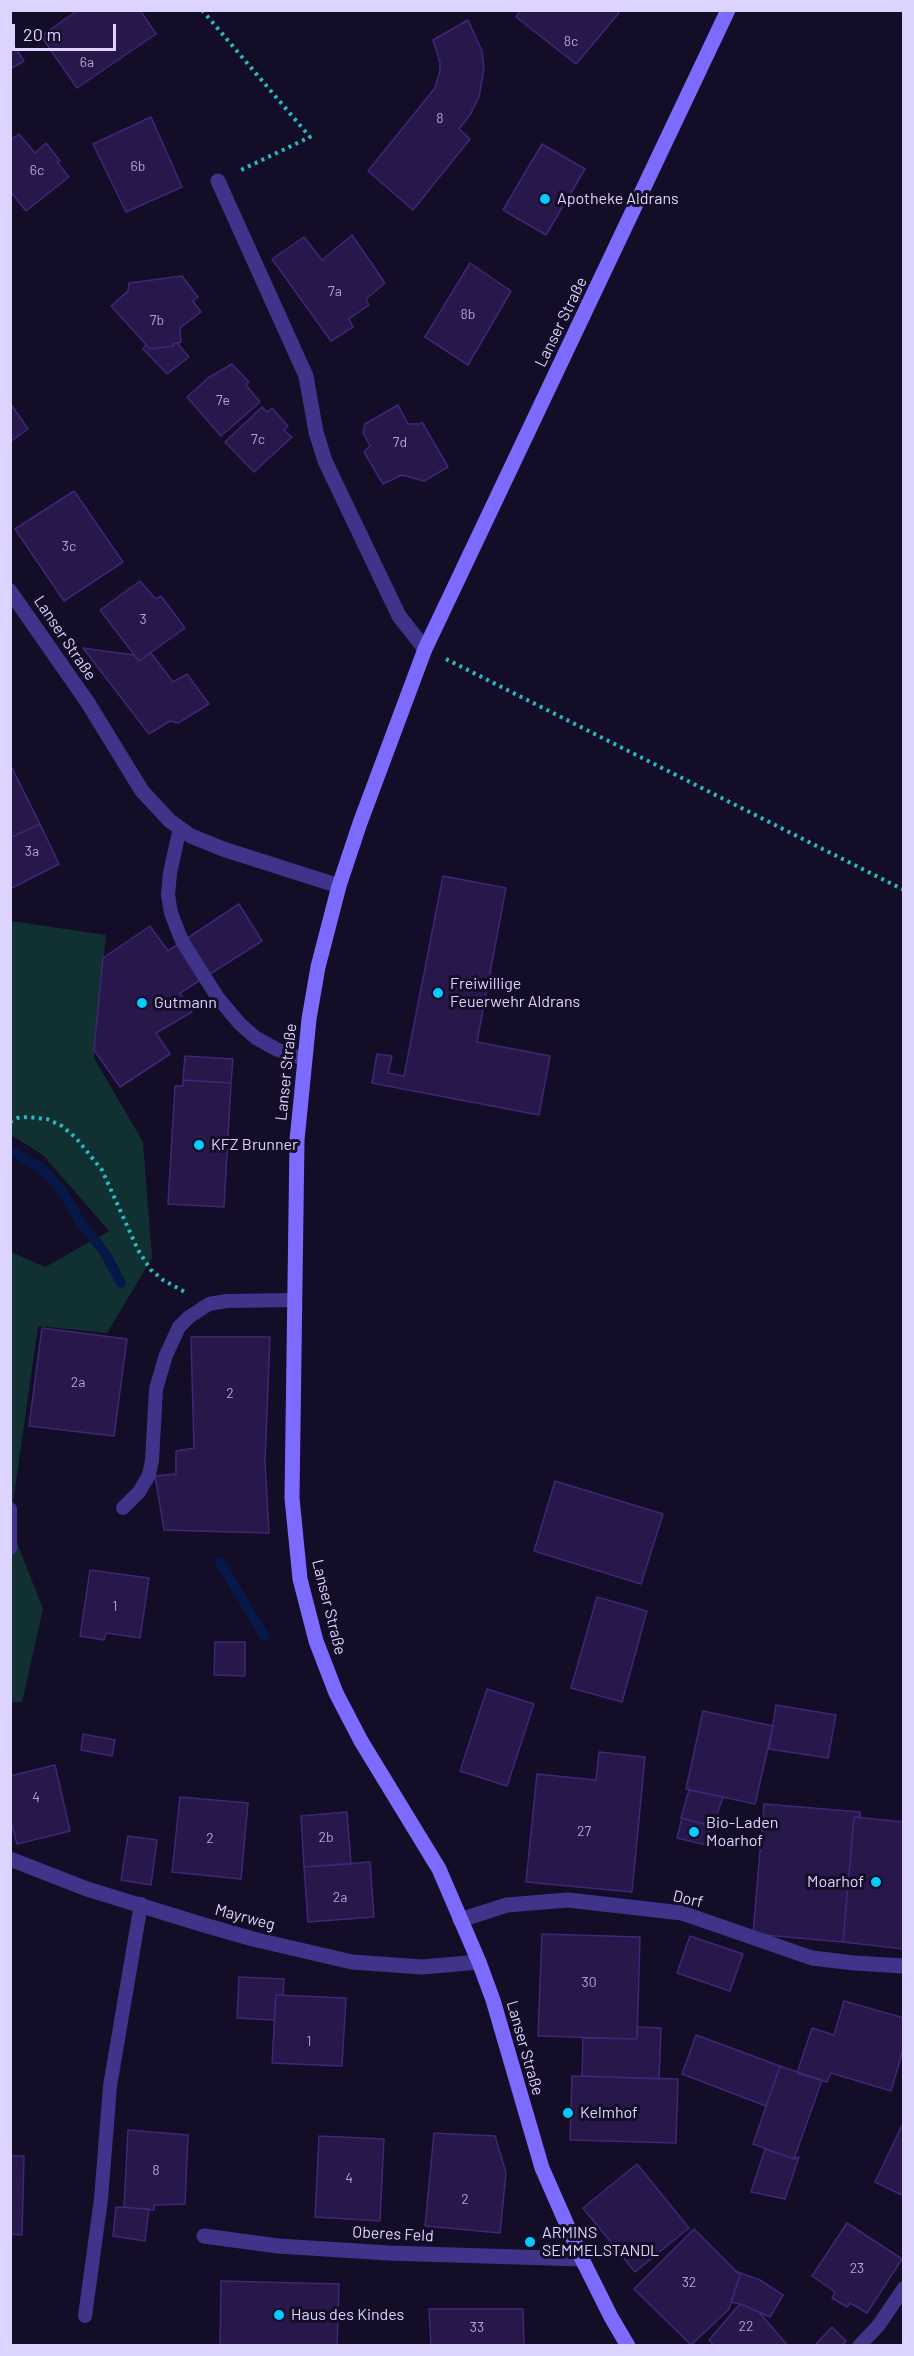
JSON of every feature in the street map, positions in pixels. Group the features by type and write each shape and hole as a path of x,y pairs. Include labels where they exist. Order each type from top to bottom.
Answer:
{"main road":[{"name":"Lanser Straße","path":"628,2346 611,2318 582,2259 542,2168 479,1962 439,1869 362,1741 336,1693 316,1641 300,1579 292,1498 297,1140 304,1059 318,967 339,886 360,823 424,649 728,10"}],"street":[{"path":"218,181 306,376 316,432 325,461 399,616 424,649"},
{"name":"Lanser Straße","path":"10,591 88,704 142,791 170,821 191,836 223,849 339,886"},
{"name":"Mayrweg","path":"10,1859 87,1889 253,1939 352,1962 422,1967 479,1962"},
{"name":"Dorf","path":"460,1920 507,1905 568,1900 682,1913 812,1958 903,1966"},
{"name":"Oberes Feld","path":"204,2236 278,2246 389,2253 582,2259"}],"lane":[{"path":"180,828 170,873 168,895 171,913 182,941 218,998 240,1024 256,1038 278,1050 304,1059"},
{"path":"123,1508 139,1492 149,1475 152,1461 156,1389 166,1355 178,1327 209,1304 226,1301 295,1300"},
{"path":"10,1509 10,1548"},
{"path":"85,2316 101,2199 110,2086 141,1904"},
{"path":"859,2346 878,2326 903,2288"}],"path":[{"path":"202,10 310,137 218,181"},
{"path":"424,649 903,890"},
{"path":"10,1122 17,1118 47,1119 62,1126 76,1138 102,1170 138,1250 151,1270 175,1288 209,1304"}],"green space":[{"path":"11,921 106,935 94,1058 143,1142 152,1258 107,1333 38,1326 11,1517 11,1252 45,1267 109,1231 43,1155 11,1135"},
{"path":"10,1525 43,1609 22,1702 11,1702"}],"building":[{"path":"78,10 140,10 156,34 77,88 41,36"},
{"path":"521,10 615,10 619,13 576,64 516,17"},
{"path":"468,20 482,51 484,68 479,97 470,115 459,129 470,139 413,210 368,171 435,88 440,63 433,40"},
{"path":"10,40 24,61 10,69"},
{"path":"151,117 182,187 126,212 93,144"},
{"path":"19,134 35,153 46,143 69,177 26,211 10,191 10,140"},
{"path":"542,144 585,169 546,235 503,210"},
{"path":"352,235 385,283 366,299 369,305 349,319 353,327 331,341 272,259 304,237 322,260"},
{"path":"470,263 511,291 468,365 425,337"},
{"path":"182,276 198,297 193,301 201,312 180,328 181,342 173,344 174,346 150,349 111,306 128,291 129,283"},
{"path":"177,343 189,357 167,374 143,349 146,345 150,349 174,346 173,344"},
{"path":"232,364 249,382 246,385 260,402 221,436 187,397 208,378"},
{"path":"10,403 28,429 10,442"},
{"path":"398,405 408,424 422,422 448,467 424,481 402,475 383,484 364,452 370,446 363,433 365,424"},
{"path":"262,407 267,412 272,408 288,426 284,430 292,437 254,472 225,442"},
{"path":"74,491 123,562 64,601 15,529"},
{"path":"140,581 156,599 161,596 185,628 139,661 100,610"},
{"path":"83,648 134,655 139,661 151,653 173,682 187,674 209,704 178,723 170,721 149,734"},
{"path":"10,764 40,824 10,838"},
{"path":"40,824 59,864 10,889 10,838"},
{"path":"443,876 506,888 477,1042 550,1056 539,1115 372,1083 377,1054 392,1056 388,1073 404,1076"},
{"name":"Gutmann","path":"239,904 262,941 180,993 192,1012 156,1033 170,1054 120,1087 94,1050 103,958 150,926 168,951"},
{"path":"185,1056 233,1059 231,1083 183,1080"},
{"name":"KFZ Brunner","path":"183,1080 231,1083 224,1207 168,1204 175,1086 183,1086"},
{"path":"42,1328 127,1339 114,1436 29,1426"},
{"path":"191,1337 270,1337 265,1461 269,1533 164,1530 155,1476 176,1474 176,1451 194,1448"},
{"path":"555,1481 663,1514 641,1584 534,1551"},
{"path":"90,1570 149,1578 140,1638 106,1633 104,1640 80,1636"},
{"path":"597,1597 647,1611 622,1702 571,1688"},
{"path":"215,1642 245,1642 245,1676 214,1675"},
{"path":"487,1689 534,1704 507,1786 460,1771"},
{"path":"776,1705 836,1715 828,1758 769,1749"},
{"path":"703,1711 773,1726 755,1804 686,1789"},
{"path":"83,1734 115,1740 112,1756 81,1750"},
{"path":"599,1752 645,1757 632,1892 526,1882 537,1774 596,1780"},
{"path":"55,1765 70,1831 17,1844 10,1818 10,1776"},
{"path":"689,1790 723,1797 713,1826 681,1818"},
{"path":"180,1797 248,1803 241,1879 172,1872"},
{"path":"764,1804 860,1812 860,1817 854,1817 843,1942 753,1934"},
{"path":"347,1812 351,1864 304,1867 301,1816"},
{"name":"Moarhof","path":"854,1817 904,1822 904,1949 843,1942"},
{"name":"Bio-Laden Moarhof","path":"682,1818 711,1826 706,1845 677,1838"},
{"path":"128,1836 157,1840 151,1885 121,1880"},
{"path":"370,1862 374,1917 308,1922 304,1867"},
{"path":"542,1934 640,1937 637,2039 538,2036"},
{"path":"690,1936 743,1954 730,1991 677,1973"},
{"path":"239,1977 284,1979 283,1995 276,1995 274,2020 237,2018"},
{"path":"276,1995 346,1998 342,2066 272,2063"},
{"path":"844,2001 904,2018 904,2046 891,2091 831,2073 827,2082 797,2073 812,2028 834,2035"},
{"path":"637,2027 661,2028 659,2079 582,2076 583,2038 637,2039"},
{"path":"696,2035 780,2066 766,2106 682,2074"},
{"path":"780,2066 822,2080 794,2159 753,2144"},
{"path":"572,2076 678,2079 676,2143 570,2140"},
{"path":"904,2121 904,2196 875,2182"},
{"path":"128,2130 188,2135 185,2204 154,2205 154,2210 124,2207"},
{"path":"434,2133 495,2136 506,2173 500,2233 425,2226"},
{"path":"319,2136 384,2139 380,2221 315,2217"},
{"path":"765,2149 794,2159 799,2157 785,2199 751,2192"},
{"path":"10,2156 24,2156 22,2235 10,2234"},
{"path":"637,2164 689,2228 635,2272 583,2208"},
{"path":"116,2207 149,2209 145,2241 113,2236"},
{"path":"847,2223 902,2259 867,2313 850,2303 847,2307 832,2298 835,2292 812,2276"},
{"path":"694,2229 740,2275 729,2309 691,2345 634,2289"},
{"path":"735,2271 760,2280 783,2295 770,2317 731,2302 740,2275"},
{"name":"Haus des Kindes","path":"221,2281 339,2284 337,2346 220,2346"},
{"path":"740,2304 759,2312 788,2346 714,2346 709,2340"},
{"path":"429,2309 523,2309 524,2346 431,2346"},
{"path":"832,2327 846,2341 842,2346 814,2346"}],"waterway":[{"path":"10,1150 44,1170 64,1194 81,1223 105,1253 121,1283"},
{"path":"220,1562 264,1636"}],"place":[{"name":"Apotheke Aldrans","path":"545,199"},
{"name":"Freiwillige Feuerwehr Aldrans","path":"438,993"},
{"name":"Gutmann","path":"142,1003"},
{"name":"KFZ Brunner","path":"199,1145"},
{"name":"Bio-Laden Moarhof","path":"694,1832"},
{"name":"Moarhof","path":"876,1882"},
{"name":"Kelmhof","path":"568,2113"},
{"name":"ARMINS SEMMELSTANDL","path":"530,2242"},
{"name":"Haus des Kindes","path":"279,2315"}]}
